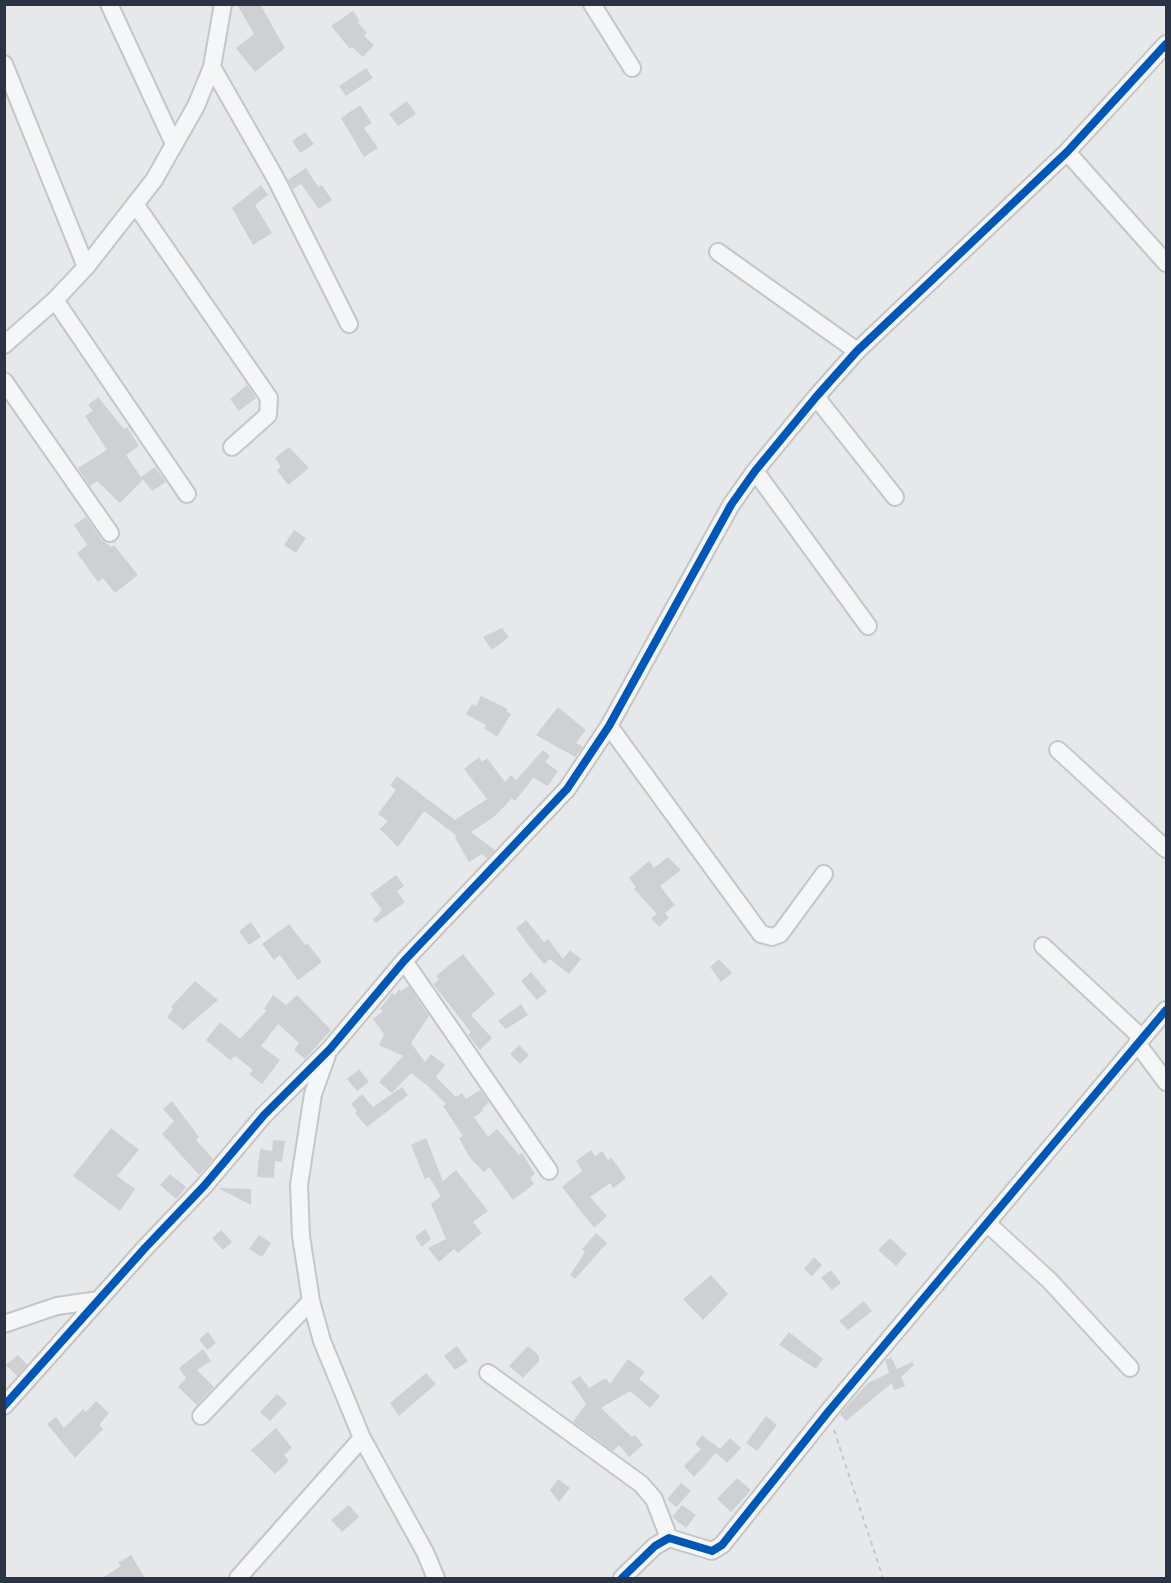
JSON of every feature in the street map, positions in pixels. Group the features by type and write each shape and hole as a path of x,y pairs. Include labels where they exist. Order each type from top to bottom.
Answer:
{"street":[{"path":"109,4 174,144"},
{"path":"4,345 56,300 86,267 154,180 196,106 212,67 223,4"},
{"path":"592,4 632,68"},
{"path":"4,1406 204,1186 264,1115 330,1049 404,961 567,789 609,726 715,531 755,471 816,397 857,351 1067,152 1167,44"},
{"path":"4,64 86,267"},
{"path":"212,67 271,169 349,324"},
{"path":"1067,152 1167,263"},
{"path":"135,204 269,398 268,415 232,447"},
{"path":"718,252 857,351"},
{"path":"56,300 187,494"},
{"path":"4,381 110,533"},
{"path":"816,397 895,498"},
{"path":"755,471 868,626"},
{"path":"609,726 761,934 772,937 780,934 824,874"},
{"path":"1058,750 1167,849"},
{"path":"1043,946 1139,1041 1167,1082"},
{"path":"404,961 549,1171"},
{"path":"622,1578 655,1546 669,1538 712,1551 722,1545 828,1412 1167,1010"},
{"path":"330,1049 313,1094 299,1185 301,1236 311,1301 322,1341 362,1438 425,1552 436,1578"},
{"path":"988,1224 1050,1281 1130,1368"},
{"path":"4,1324 57,1306 99,1300"},
{"path":"201,1416 311,1301"},
{"path":"488,1373 641,1484 654,1499 669,1538"},
{"path":"238,1578 362,1438"}],"path":[{"path":"828,1412 883,1578"}],"building":[{"path":"237,4 260,4 285,48 255,72 236,48 254,34"},
{"path":"353,11 360,21 357,22 367,33 364,36 374,45 363,57 352,47 350,49 331,26"},
{"path":"366,68 373,78 346,96 339,86"},
{"path":"407,101 416,114 398,126 389,114"},
{"path":"360,105 372,123 364,128 378,148 364,157 341,118"},
{"path":"305,132 314,144 300,153 292,141"},
{"path":"306,168 318,187 322,185 332,200 319,209 301,184 293,189 288,180"},
{"path":"261,185 268,195 255,205 272,233 253,245 232,208"},
{"path":"247,385 256,398 239,411 230,399"},
{"path":"98,397 124,429 127,427 139,446 126,455 143,480 120,503 97,481 90,486 78,468 107,450 85,416 93,411 88,405"},
{"path":"289,447 309,468 288,485 277,470 281,467 275,458"},
{"path":"155,467 166,482 152,491 141,477"},
{"path":"86,517 101,539 111,547 114,545 138,575 115,593 103,578 98,582 77,553 87,545 74,525"},
{"path":"294,530 306,538 296,553 284,545"},
{"path":"502,628 509,637 492,650 483,637"},
{"path":"481,696 508,709 506,711 511,714 497,737 484,728 486,725 466,714 472,704 476,706"},
{"path":"558,707 586,730 576,743 583,747 575,757 536,735"},
{"path":"543,750 550,756 545,762 558,771 548,786 533,778 515,801 512,798 495,816 471,832 495,850 487,858 482,854 469,862 455,838 457,836 424,811 398,847 380,829 388,821 378,814 396,790 390,785 397,776 455,820 487,799 464,769 479,757 482,762 487,758 505,782 511,775 516,780"},
{"path":"668,857 681,870 660,886 675,905 665,913 669,918 659,927 651,918 657,914 634,889 636,887 629,878 649,861 654,868"},
{"path":"396,875 404,886 397,891 405,902 376,923 373,920 382,910 370,894"},
{"path":"526,920 544,942 548,939 563,959 570,950 581,959 569,974 550,959 544,964 526,942 516,928"},
{"path":"251,922 261,937 249,945 239,931"},
{"path":"289,924 322,962 298,980 280,955 274,960 262,944"},
{"path":"463,954 495,994 471,1015 492,1038 480,1050 468,1035 471,1032 433,984 439,980 436,976"},
{"path":"719,959 732,973 721,982 710,967"},
{"path":"531,972 547,991 537,1000 521,981"},
{"path":"195,981 218,1000 183,1030 167,1017 173,1009 171,1007"},
{"path":"409,986 429,1016 411,1043 425,1062 431,1054 445,1065 436,1077 456,1097 462,1093 466,1099 480,1090 489,1102 482,1109 483,1111 474,1117 488,1137 497,1129 519,1155 522,1153 535,1174 530,1178 534,1184 513,1200 489,1167 484,1172 470,1158 459,1138 463,1136 443,1106 446,1104 428,1086 411,1073 392,1093 379,1082 403,1056 379,1045 384,1034 373,1019 383,1011 380,1009 392,993 395,995 399,989 401,991"},
{"path":"273,995 286,1005 297,995 331,1030 305,1059 294,1050 299,1043 278,1024 261,1046 280,1060 262,1084 249,1074 253,1070 235,1056 230,1060 206,1040 220,1022 240,1039 267,1010 264,1009"},
{"path":"521,1004 528,1015 506,1029 498,1021"},
{"path":"519,1045 529,1055 520,1064 510,1054"},
{"path":"359,1069 369,1082 357,1091 347,1079"},
{"path":"402,1087 408,1095 367,1127 355,1113 357,1111 351,1104 362,1094 373,1107"},
{"path":"172,1101 199,1137 196,1140 213,1159 199,1175 162,1134 174,1121 163,1109"},
{"path":"111,1128 139,1150 117,1176 135,1189 120,1211 73,1176"},
{"path":"426,1138 443,1181 456,1170 488,1211 473,1222 482,1233 458,1253 454,1249 439,1262 428,1248 446,1239 431,1204 441,1196 429,1177 425,1179 411,1145"},
{"path":"273,1140 285,1141 282,1162 275,1161 274,1178 257,1177 260,1149 272,1151"},
{"path":"591,1150 595,1156 602,1151 608,1160 611,1157 626,1178 613,1188 610,1183 590,1197 607,1216 594,1228 562,1187 582,1171 576,1161"},
{"path":"170,1174 186,1187 176,1199 160,1185"},
{"path":"218,1188 251,1189 251,1205"},
{"path":"425,1229 431,1239 422,1247 415,1237"},
{"path":"221,1230 232,1242 223,1250 212,1238"},
{"path":"596,1233 607,1243 575,1279 570,1275 585,1252 582,1249"},
{"path":"259,1235 271,1243 262,1257 249,1249"},
{"path":"890,1238 907,1254 896,1266 878,1250"},
{"path":"814,1257 822,1265 812,1276 804,1269"},
{"path":"831,1270 841,1283 832,1290 821,1278"},
{"path":"711,1275 728,1294 703,1320 683,1299"},
{"path":"864,1301 872,1311 848,1330 839,1321"},
{"path":"208,1332 216,1343 207,1350 199,1339"},
{"path":"789,1332 823,1359 816,1369 779,1345"},
{"path":"457,1346 468,1361 455,1370 444,1356"},
{"path":"528,1346 539,1356 539,1361 523,1378 509,1366"},
{"path":"203,1349 211,1361 197,1370 214,1387 197,1405 178,1387 186,1378 179,1368"},
{"path":"18,1355 27,1365 17,1376 6,1365"},
{"path":"891,1357 897,1369 912,1362 914,1365 901,1377 905,1386 894,1390 892,1383 846,1421 840,1414 868,1383 889,1373 885,1360"},
{"path":"628,1359 645,1372 639,1379 660,1396 650,1408 630,1391 601,1408 632,1437 635,1435 643,1445 629,1457 619,1445 613,1451 573,1422 586,1404 571,1382 580,1376 589,1388 606,1378 610,1384"},
{"path":"426,1373 436,1384 399,1416 390,1403"},
{"path":"277,1394 287,1403 270,1421 260,1412"},
{"path":"96,1401 109,1413 99,1425 103,1429 75,1458 47,1424 56,1417 64,1428 83,1409 86,1412"},
{"path":"766,1416 777,1425 757,1451 746,1443"},
{"path":"276,1428 292,1448 284,1455 289,1461 275,1474 251,1450"},
{"path":"702,1435 720,1449 730,1438 741,1448 727,1463 716,1453 694,1477 684,1466 701,1449 695,1444"},
{"path":"737,1478 751,1490 731,1512 717,1499"},
{"path":"558,1479 570,1488 559,1502 550,1490"},
{"path":"681,1483 691,1491 676,1507 667,1499"},
{"path":"349,1505 359,1517 342,1532 331,1520"},
{"path":"682,1505 696,1515 686,1528 672,1517"},
{"path":"131,1555 145,1578 102,1578 121,1566 118,1563"}],"cycle path":[{"path":"4,1406 145,1248 204,1186 264,1115 330,1049 404,961 567,789 609,726 731,505 755,471 816,397 857,351 1067,152 1166,44"},
{"path":"622,1578 655,1546 669,1538 712,1551 722,1545 828,1412 1166,1010"}]}
